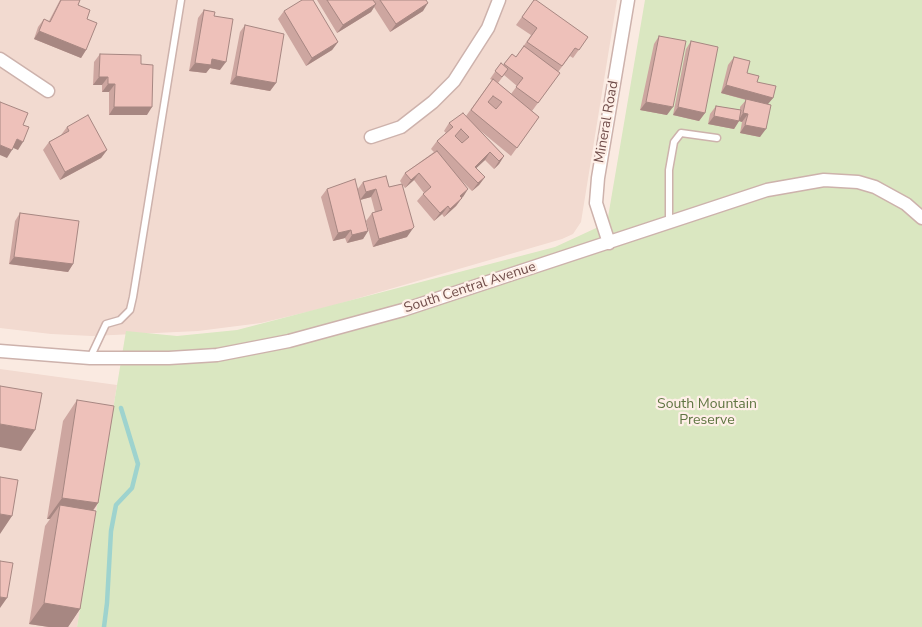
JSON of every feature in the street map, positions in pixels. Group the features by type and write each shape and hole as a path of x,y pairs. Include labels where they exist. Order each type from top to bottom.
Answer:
{"street":[{"path":"371,137 400,127 433,102 454,81 488,28 499,0"},
{"name":"Mineral Road","path":"609,242 596,203 598,178 628,0"},
{"path":"0,59 48,91"},
{"name":"South Central Avenue","path":"0,351 90,358 169,358 217,355 289,341 403,310 767,190 824,180 858,182 875,187 906,204 922,218"}],"lane":[{"path":"90,358 106,324 120,320 130,310 182,0"},
{"path":"669,222 669,170 674,142 681,133 717,138"}],"shaded area":[{"path":"0,0 617,0 581,222 573,234 562,239 328,307 261,323 198,331 92,336 51,334 0,328"},
{"path":"0,369 117,385 77,627 0,627"}],"green space":[{"name":"South Mountain Preserve","path":"645,0 922,0 922,627 77,627 126,331 177,336 237,330 555,247 607,223"}],"building":[{"path":"61,0 80,0 78,5 90,10 87,19 97,23 86,50 39,31 44,19 50,22"},
{"path":"302,0 313,0 338,42 312,58 284,11"},
{"path":"327,0 373,0 376,4 343,25"},
{"path":"380,0 426,0 428,3 396,24"},
{"path":"534,0 588,37 579,50 575,48 562,66 527,42 537,28 522,17"},
{"path":"204,10 215,12 214,16 233,19 226,62 212,59 211,65 195,63"},
{"path":"245,25 284,34 276,83 236,76"},
{"path":"659,36 686,41 673,107 646,102"},
{"path":"691,41 718,47 705,113 678,107"},
{"path":"524,46 560,73 538,103 516,87 523,78 504,64 512,54 516,57"},
{"path":"100,54 141,55 141,64 153,65 152,107 114,107 115,84 108,84 108,77 99,77"},
{"path":"734,57 750,61 747,73 759,76 757,82 776,86 773,98 726,85"},
{"path":"501,63 508,69 502,77 495,71"},
{"path":"493,79 539,117 517,148 471,110","holes":["493,96 502,102 496,109 488,102"]},
{"path":"746,99 771,105 766,129 745,125 748,114 743,113"},
{"path":"0,102 28,113 23,125 29,127 23,142 17,139 12,150 0,145"},
{"path":"716,106 741,110 739,121 714,116"},
{"path":"463,113 504,156 499,161 490,152 475,167 485,177 478,183 437,141 453,127 449,123","holes":["461,129 469,137 462,143 455,136"]},
{"path":"88,115 107,150 65,172 49,142 69,131 67,127"},
{"path":"437,151 468,189 460,196 462,198 450,209 448,206 440,213 423,194 431,187 419,173 411,180 405,173"},
{"path":"386,176 389,187 402,184 414,227 379,239 372,213 382,210 376,189 366,192 363,182"},
{"path":"355,179 368,231 352,235 351,230 338,233 327,189"},
{"path":"20,213 79,221 73,264 14,257"},
{"path":"0,386 42,393 35,430 0,424"},
{"path":"77,400 114,406 98,503 62,498"},
{"path":"0,477 18,480 12,516 0,514"},
{"path":"60,505 96,511 80,609 44,603"},
{"path":"0,561 13,563 7,598 0,597"}],"waterway":[{"path":"104,627 111,531 116,505 132,488 138,464 121,408"}]}
